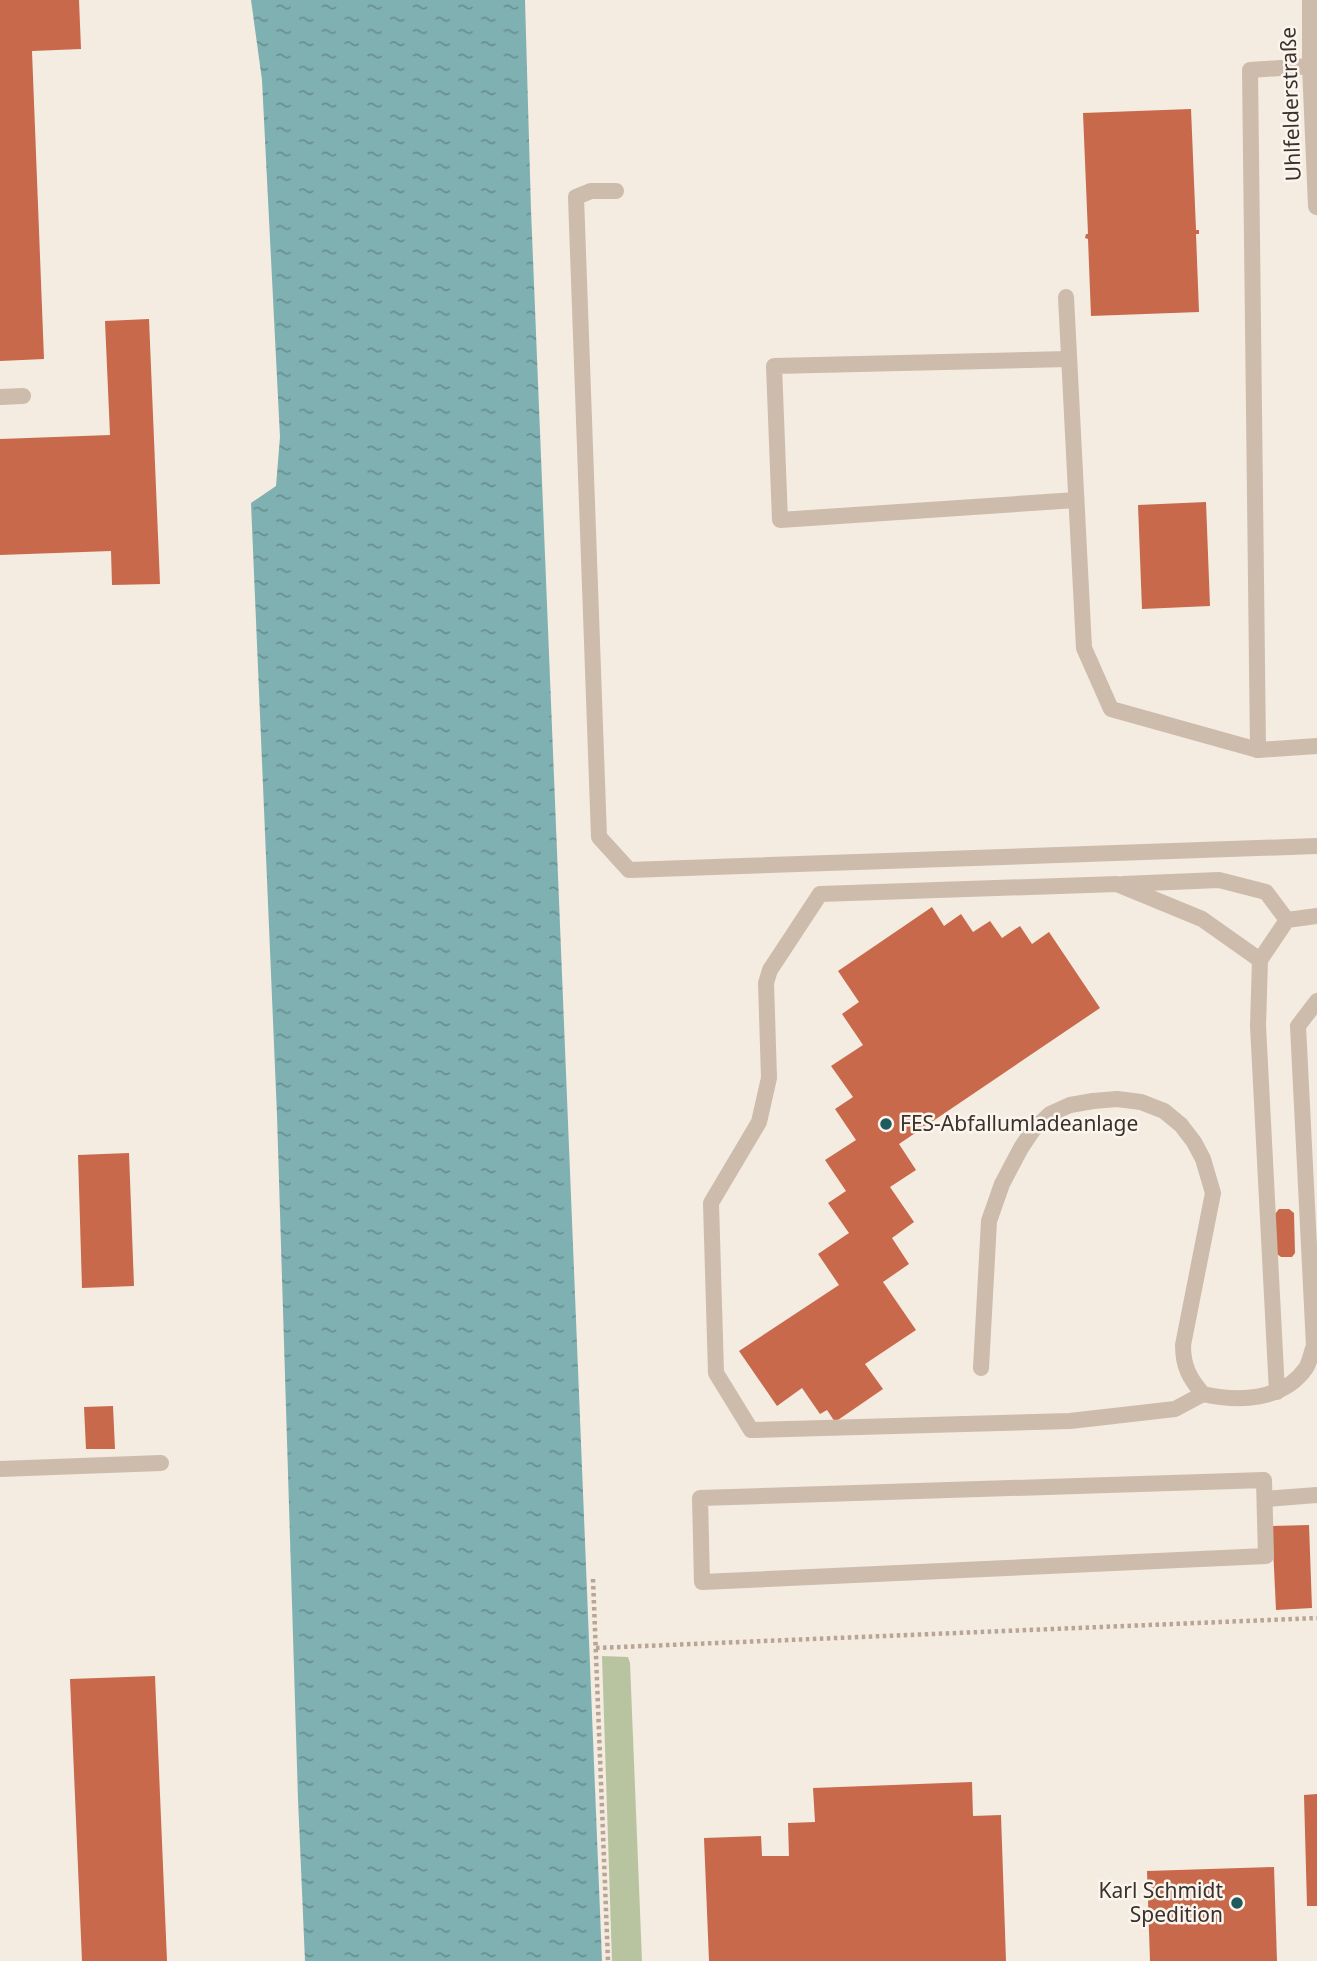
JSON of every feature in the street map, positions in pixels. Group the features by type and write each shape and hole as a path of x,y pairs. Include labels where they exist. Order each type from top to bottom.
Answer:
{"street":[{"name":"Uhlfelderstraße","path":"1311,0 1317,206"}],"lane":[{"path":"1258,750 1250,70 1311,66"},
{"path":"616,191 591,191 576,197 599,837 629,870 1317,846"},
{"path":"1066,297 1084,648 1111,709 1258,750 1317,746"},
{"path":"1069,359 774,366 780,520 1076,500"},
{"path":"0,397 23,396"},
{"path":"1287,920 1266,892 1219,880 820,894 770,970 766,983 769,1078 759,1122 711,1203 716,1373 751,1430 1070,1421 1175,1409 1203,1394 1238,1398 1277,1392 1307,1367 1314,1346 1298,1026 1317,1001"},
{"path":"1117,884 1202,919 1260,960"},
{"path":"1277,1392 1258,1026 1260,960 1287,920 1317,916"},
{"path":"981,1368 989,1221 1002,1184 1033,1130 1050,1114 1070,1105 1117,1099 1141,1102 1164,1111 1181,1125 1203,1159 1213,1193 1182,1345 1185,1367 1190,1379 1203,1394"},
{"path":"0,1469 161,1463"},
{"path":"1264,1480 1265,1499 1266,1556 702,1582 700,1498 1264,1480"},
{"path":"1265,1499 1317,1496"}],"path":[{"path":"593,1579 608,1961"},
{"path":"596,1648 1317,1618"}],"green space":[{"path":"602,1656 628,1657 630,1663 642,1961 612,1961"}],"water":[{"path":"251,0 525,0 531,210 602,1961 305,1961 277,1115 251,503 276,486 280,437 262,80"}],"building":[{"path":"0,0 79,0 81,49 32,51 44,359 0,361"},
{"path":"1191,109 1196,230 1199,230 1199,234 1196,234 1199,312 1091,316 1088,239 1085,238 1088,234 1083,113"},
{"path":"149,319 160,584 112,585 111,551 0,555 0,439 110,435 105,321"},
{"path":"1206,502 1210,606 1142,609 1138,505"},
{"name":"FES-Abfallumladeanlage","path":"932,907 944,926 961,914 973,932 990,921 1002,938 1020,926 1032,944 1049,932 1100,1008 899,1144 916,1170 890,1187 914,1222 892,1238 909,1264 883,1282 916,1330 865,1364 883,1389 835,1422 827,1410 820,1414 802,1388 777,1406 739,1351 839,1285 818,1254 849,1233 828,1203 846,1191 825,1160 856,1140 835,1109 853,1097 831,1066 863,1045 842,1014 859,1002 838,971"},
{"path":"129,1153 134,1286 82,1288 78,1155"},
{"path":"1279,1209 1289,1209 1294,1213 1295,1253 1292,1257 1281,1257 1277,1254 1275,1214"},
{"path":"113,1406 115,1449 86,1449 84,1407"},
{"path":"1309,1525 1312,1608 1276,1610 1272,1526"},
{"path":"155,1676 167,1961 82,1961 70,1679"},
{"path":"972,1782 973,1816 1001,1815 1006,1961 709,1961 704,1838 761,1836 762,1856 789,1856 788,1823 815,1822 813,1788"},
{"path":"1317,1794 1317,1906 1307,1906 1304,1795"},
{"path":"1274,1867 1277,1961 1150,1961 1147,1871"}],"place":[{"name":"FES-Abfallumladeanlage","path":"886,1124"},
{"name":"Karl Schmidt Spedition","path":"1237,1903"}]}
